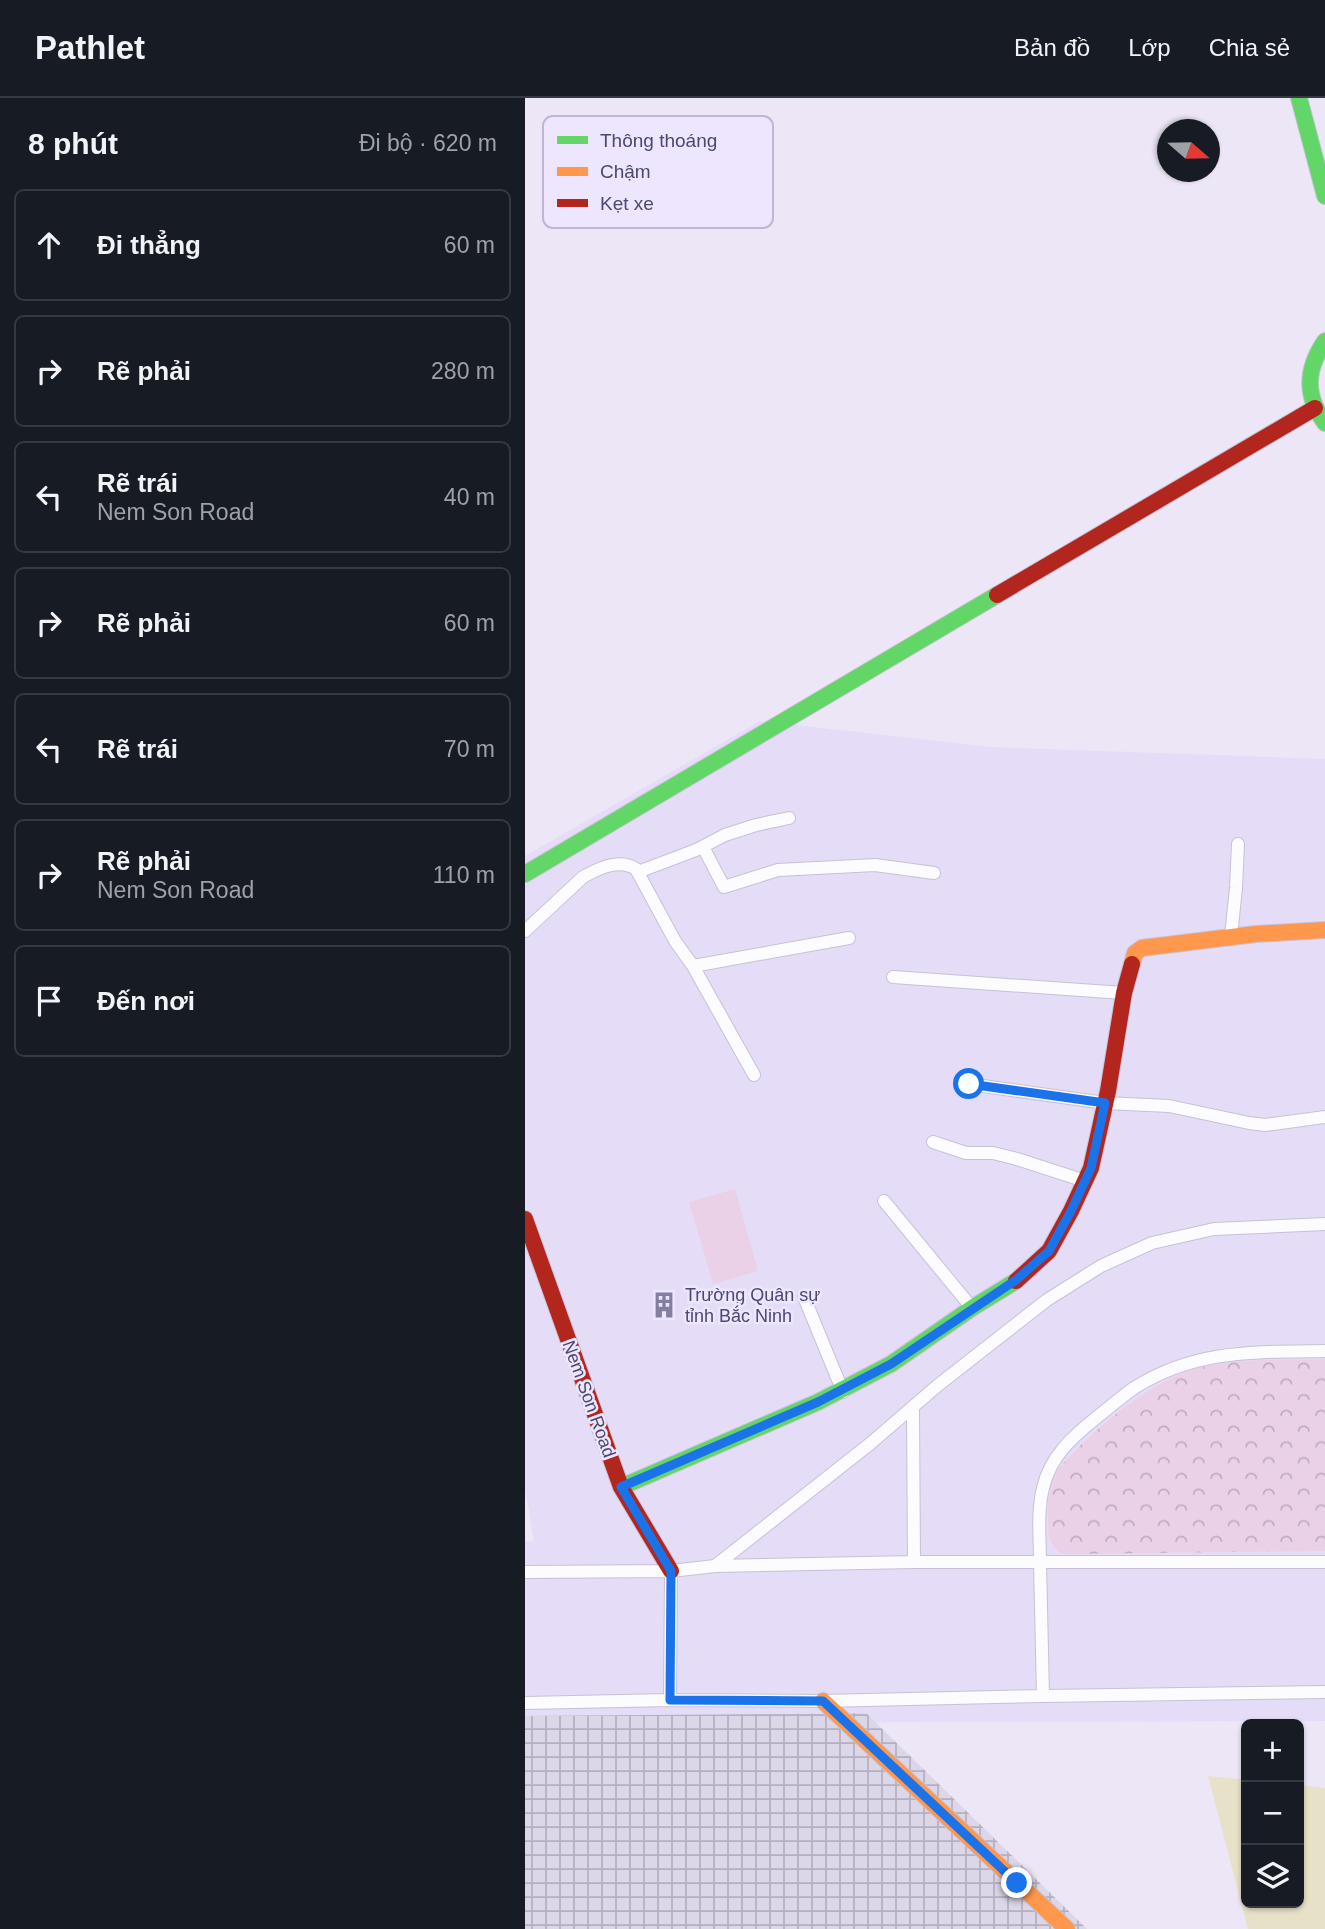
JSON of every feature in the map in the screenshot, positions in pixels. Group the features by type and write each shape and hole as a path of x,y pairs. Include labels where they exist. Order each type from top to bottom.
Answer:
{"street":[{"path":"1299,98 1325,196"},
{"path":"1325,341 1313,360 1309,384 1315,408 1325,423"},
{"path":"525,874 1315,408"},
{"path":"638,872 703,847 725,835 789,818"},
{"path":"1231,936 1238,844"},
{"path":"703,847 724,887 778,870 875,865 934,873"},
{"path":"525,931 583,877 595,870 619,863 631,865 638,872 675,941 694,966 754,1075"},
{"path":"621,1487 818,1402 891,1364 1016,1280 1049,1251 1091,1168 1124,993 1135,953 1142,948 1231,936 1325,930"},
{"path":"694,966 849,938"},
{"path":"893,977 1124,993"},
{"path":"969,1084 1105,1103 1168,1106 1265,1125 1325,1117"},
{"path":"933,1142 966,1153 993,1153 1017,1159 1085,1181"},
{"path":"884,1201 972,1308"},
{"name":"Nem Son Road","path":"525,1219 621,1487 671,1571"},
{"path":"715,1566 1047,1300 1101,1266 1152,1243 1214,1229 1325,1224"},
{"path":"804,1297 843,1392"},
{"path":"1043,1696 1040,1506 1042,1490 1051,1465 1068,1442 1129,1392 1168,1370 1192,1361 1221,1354 1325,1351"},
{"path":"913,1409 914,1562"},
{"path":"525,1572 671,1571 715,1566 914,1562 1325,1562"},
{"path":"670,1700 671,1571"},
{"path":"525,1703 1325,1692"},
{"path":"823,1701 1067,1929"}],"shaded area":[{"path":"760,721 991,747 1325,759 1325,1721 1241,1719 1241,1721 525,1723 525,1542 534,1541 525,1488 525,856"},
{"path":"866,1713 1087,1929 525,1929 525,1716"},
{"path":"1208,1776 1241,1779 1241,1902"},
{"path":"1304,1786 1325,1788 1325,1929 1248,1929 1243,1908 1304,1908"}],"green space":[{"path":"735,1189 758,1271 713,1284 689,1202"},
{"path":"1325,1359 1325,1551 1067,1554 1053,1545 1048,1529 1048,1501 1057,1472 1087,1439 1148,1391 1182,1373 1213,1365 1245,1361"}],"traffic: fast":[{"path":"1299,98 1325,196"},
{"path":"1325,341 1314,362 1310,382 1313,402 1325,423"},
{"path":"525,874 997,595"},
{"path":"621,1487 818,1402 891,1364 1016,1281"}],"traffic: slow":[{"path":"1132,964 1135,953 1142,948 1256,934 1325,930"},
{"path":"823,1701 1067,1929"}],"traffic: jam":[{"path":"997,595 1315,408"},
{"path":"1016,1281 1049,1251 1091,1168 1108,1091 1124,993 1132,964"},
{"path":"525,1219 621,1487 671,1571"}],"place":[{"name":"Trường Quân sự tỉnh Bắc Ninh","path":"664,1305"}],"route":[{"path":"969,1084 1105,1103 1091,1168 1049,1251 1016,1280 891,1364 818,1402 621,1487 671,1571 670,1700 823,1701 1017,1883"}]}
